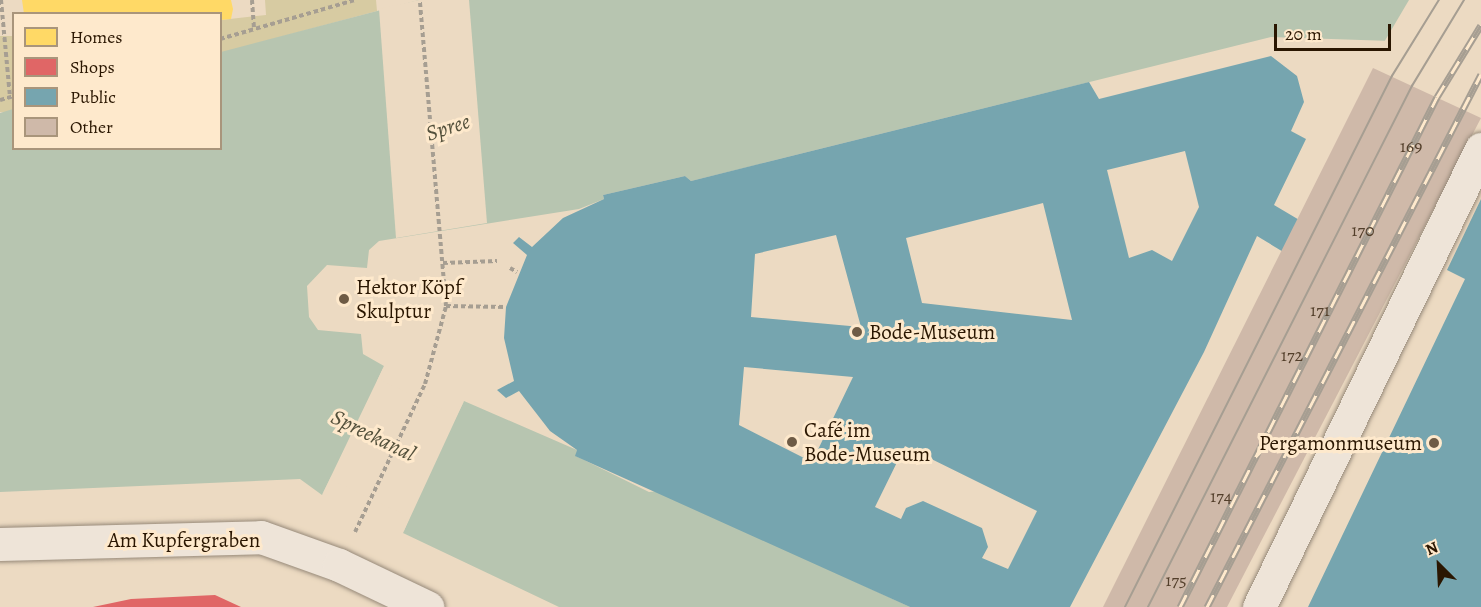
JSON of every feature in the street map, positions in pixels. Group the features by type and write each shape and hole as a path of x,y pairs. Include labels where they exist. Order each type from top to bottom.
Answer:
{"street":[{"path":"1259,607 1481,149"},
{"name":"Am Kupfergraben","path":"0,544 261,537 339,565 427,607"}],"path":[{"path":"0,100 12,96 1,0"},
{"path":"252,0 254,30"},
{"path":"222,38 354,0"},
{"path":"364,515 425,384 446,306 420,0"},
{"path":"443,263 497,261"},
{"path":"510,268 518,272"},
{"path":"446,306 506,307"}],"shaded area":[{"path":"265,0 376,0 377,11 222,53 222,20 266,15"},
{"path":"0,36 12,36 12,112 0,112"}],"water":[{"path":"419,0 1481,0 1481,44 1271,37 691,181 685,176 603,195 604,199 579,209 379,241 369,250 367,268 327,265 307,286 309,317 318,330 361,334 363,354 384,366 377,381 455,419 464,401 577,450 576,456 649,492 659,491 910,607 559,607 403,533 411,514 331,477 322,495 300,479 0,492 0,113 12,109 12,150 222,150 222,52"}],"pier":[{"path":"419,0 469,0 487,223 396,238 379,9"},
{"path":"1409,0 1481,0 1481,47 1383,44"},
{"path":"384,366 381,380 454,415 464,401 403,533 407,516 332,480 322,495"}],"building: Homes":[{"path":"22,0 231,0 233,9 231,19 222,20 222,12 24,12"}],"building: Shops":[{"path":"215,595 241,607 93,607 131,599"}],"building: Public":[{"name":"Bode-Museum","path":"1271,56 1297,76 1304,102 1291,131 1306,139 1274,205 1301,221 1285,253 1257,236 1204,352 1070,607 910,607 575,456 577,450 550,431 519,391 506,398 497,390 514,381 504,338 506,307 527,255 513,243 519,237 532,247 563,218 604,199 603,195 685,176 691,181 1089,82 1099,99","holes":["1185,151 1199,207 1172,261 1152,250 1129,258 1107,170","1043,203 1072,320 922,303 906,238","836,235 861,327 751,317 755,254","744,367 853,377 812,462 739,425","905,446 1037,511 1008,569 982,558 988,547 982,528 923,501 906,508 901,519 875,507"]},
{"name":"Pergamonmuseum","path":"1481,199 1481,607 1308,607 1465,279 1447,270"}],"building: Other":[{"path":"1373,68 1481,118 1227,607 1103,607"}],"tram line":[{"path":"1125,607 1392,76 1439,0"},
{"path":"1148,607 1412,86 1464,0"}],"railway":[{"path":"1180,607 1437,97 1481,25"},
{"path":"1207,607 1481,74"}],"place":[{"name":"Hektor Köpf Skulptur","path":"344,299"},
{"name":"Bode-Museum","path":"857,332"},
{"name":"Café im Bode-Museum","path":"792,442"},
{"name":"Pergamonmuseum","path":"1434,443"}],"water label":[{"name":"Spree","path":"448,128"},
{"name":"Spreekanal","path":"373,436"}]}
